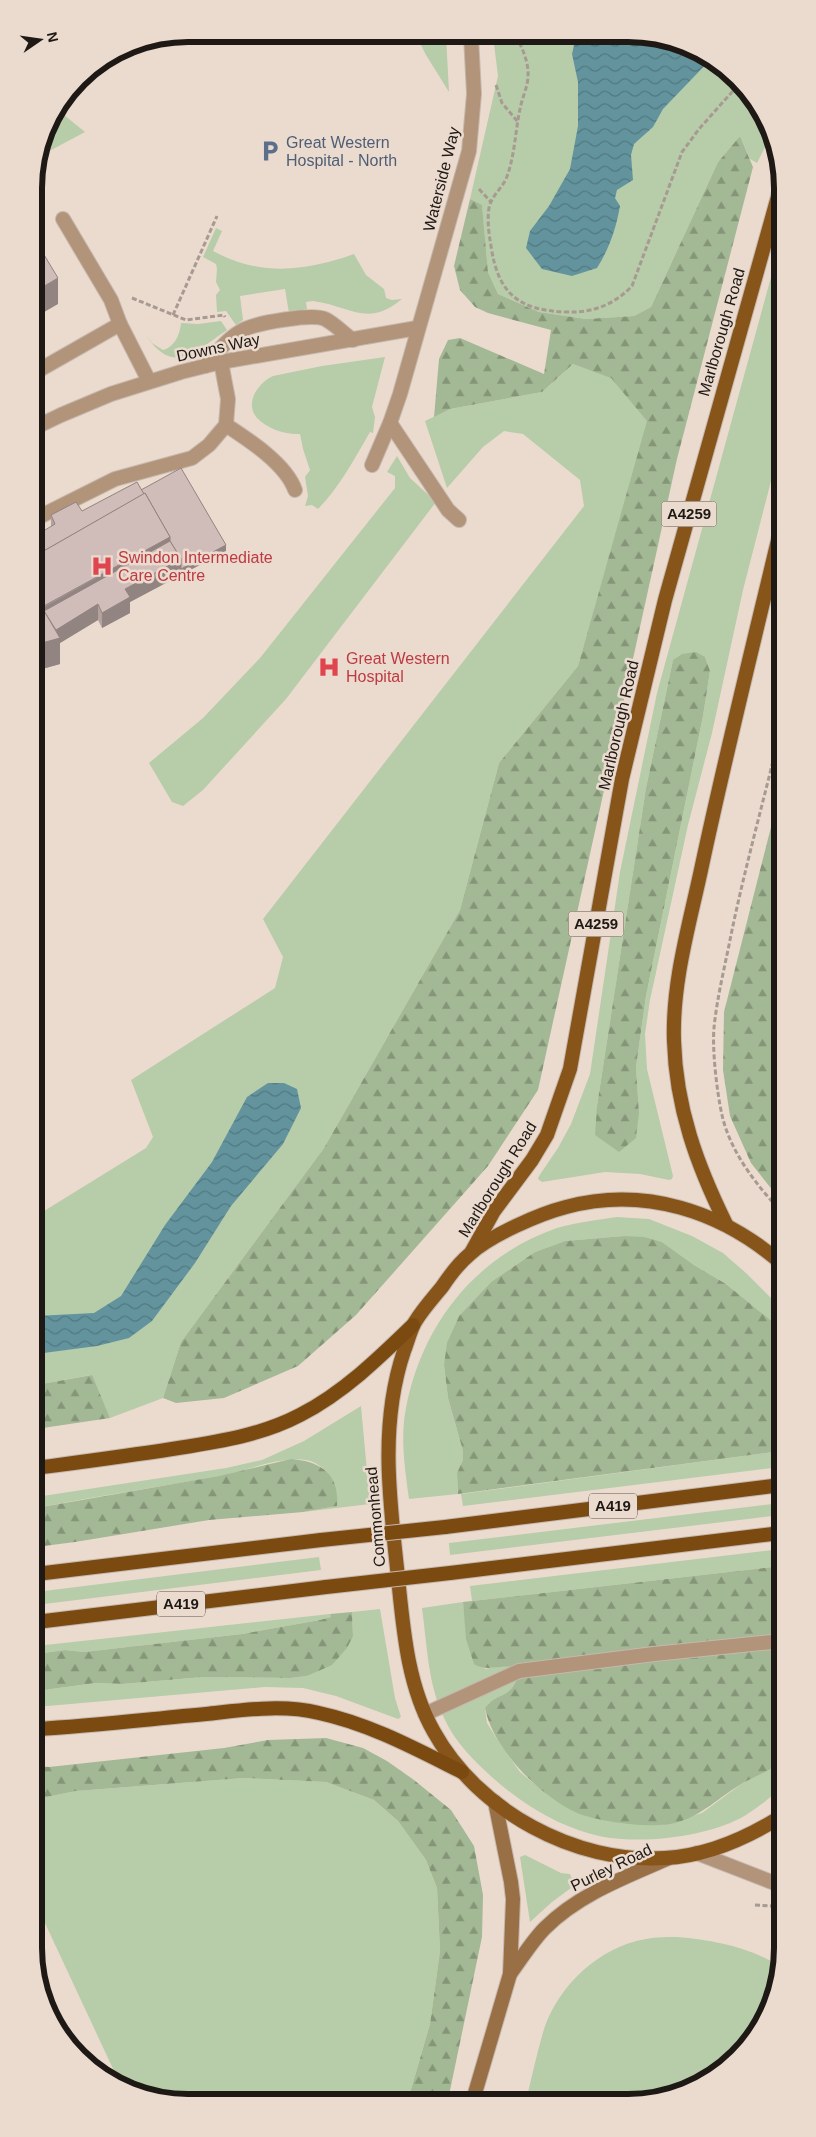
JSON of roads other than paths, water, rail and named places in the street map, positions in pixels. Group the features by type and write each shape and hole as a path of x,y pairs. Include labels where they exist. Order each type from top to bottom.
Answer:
{"highway":[{"path":"42,1467 212,1442 247,1436 272,1428 327,1399 381,1356 413,1325"},
{"name":"A419","path":"42,1573 444,1527 773,1486"},
{"name":"A419","path":"42,1621 773,1534"},
{"path":"42,1729 249,1709 319,1712 384,1734 462,1772"}],"main road":[{"name":"Marlborough Road","path":"472,1252 494,1211 532,1160 547,1135 570,1069 624,770 665,600 774,211"},
{"path":"726,1224 695,1157 682,1108 674,1042 676,985 712,816 774,558"},
{"name":"Commonhead","path":"773,1257 726,1224 689,1211 646,1201 617,1200 590,1202 559,1209 540,1216 496,1238 472,1252 453,1271 413,1325 399,1368 392,1399 387,1455 401,1605 410,1668 424,1714 443,1748 462,1772 495,1802 525,1822 567,1842 624,1857 669,1858 698,1853 738,1840 773,1821"},
{"name":"Purley Road","path":"475,2094 510,1974 513,1899 510,1874 495,1802"},
{"name":"Purley Road","path":"510,1974 541,1932 568,1909 602,1888 669,1858"}],"street":[{"name":"Waterside Way","path":"372,465 390,423 450,222 469,151 474,94 471,42"},
{"path":"63,219 112,300 120,324 149,381"},
{"path":"205,366 228,340 235,335 245,329 265,324 313,316 325,319 353,340"},
{"path":"43,368 120,324"},
{"name":"Downs Way","path":"43,424 111,394 149,381 205,366 418,328"},
{"path":"43,515 115,479 192,458 206,448 226,425 228,416 228,399 221,362"},
{"path":"390,423 448,510 459,520"},
{"path":"226,425 283,468 291,479 295,490"},
{"path":"424,1714 519,1670 773,1642"},
{"path":"698,1853 773,1882"}],"water":[{"path":"575,42 627,42 656,45 674,50 705,65 663,109 653,127 634,144 631,155 633,180 617,190 615,198 620,206 614,231 605,254 597,268 572,276 542,269 526,248 530,231 549,206 570,169 578,126 578,82 572,54"},
{"path":"268,1083 284,1083 297,1089 301,1108 283,1144 231,1206 195,1263 152,1321 129,1338 97,1346 42,1353 42,1316 94,1313 121,1296 165,1225 212,1162 247,1097"}],"place":[{"name":"Great Western Hospital - North","path":"270,151"},
{"name":"Swindon Intermediate Care Centre","path":"102,566"},
{"name":"Great Western Hospital","path":"329,667"}]}
